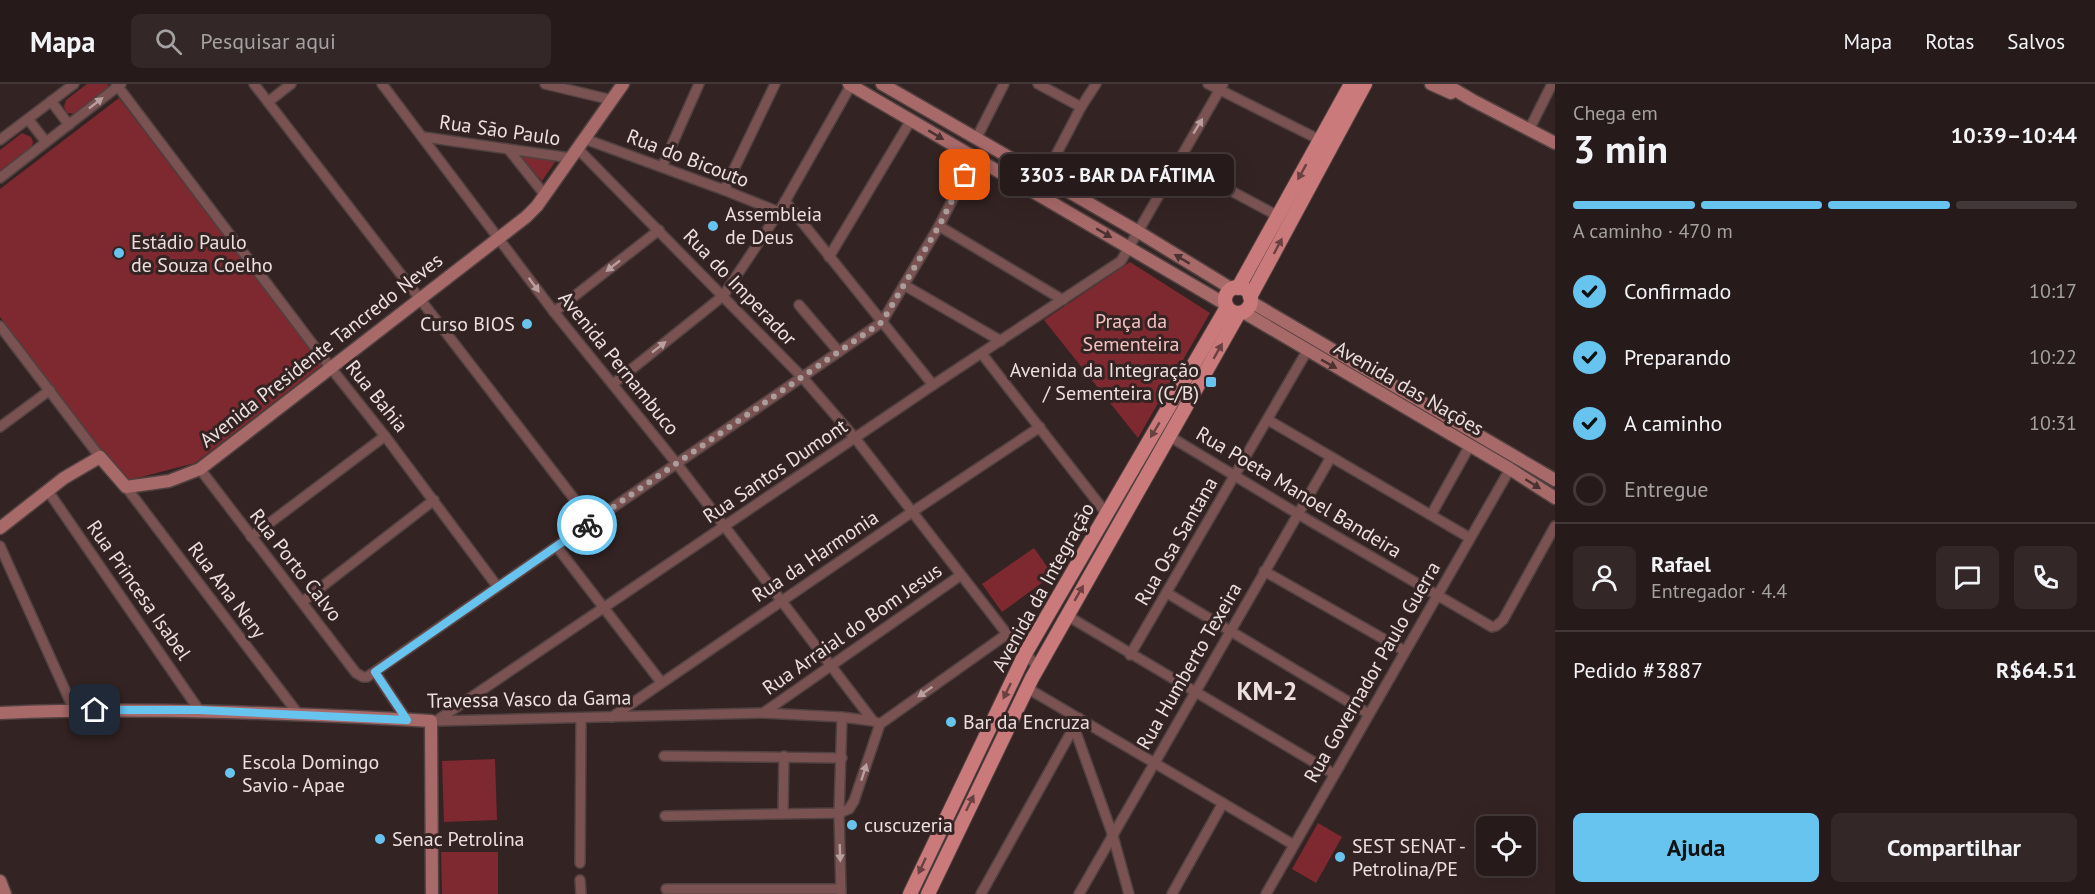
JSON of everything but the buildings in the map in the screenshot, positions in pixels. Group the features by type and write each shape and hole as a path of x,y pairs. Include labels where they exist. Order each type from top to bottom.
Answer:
{"main road":[{"name":"Avenida Presidente Tancredo Neves","path":"126,487 169,481 200,469 532,212 623,84"},
{"name":"Avenida das Nações","path":"850,84 1128,247 1555,480"},
{"path":"882,84 1235,289 1245,290 1239,306 1226,295 1235,289 1351,84"},
{"name":"Avenida da Integração","path":"928,894 1027,688 1066,615 1169,436 1239,306 1365,84"},
{"path":"1431,84 1447,86 1555,143"},
{"name":"Avenida da Integração","path":"910,894 1025,654 1107,513 1239,306"},
{"name":"Avenida das Nações","path":"1239,306 1307,351 1510,469 1555,498"},
{"path":"0,528 64,478 100,457 126,487"},
{"name":"Travessa Vasco da Gama","path":"0,713 74,710 199,710 434,721"},
{"path":"432,894 434,721"},
{"path":"0,881 5,894"}],"street":[{"path":"0,140 74,84"},
{"path":"254,84 592,522"},
{"path":"268,102 291,84"},
{"name":"Avenida Pernambuco","path":"382,84 554,312 677,464 877,722"},
{"path":"545,84 612,100"},
{"path":"662,167 699,84"},
{"path":"724,190 775,84"},
{"path":"613,384 723,296 779,212 850,84"},
{"path":"976,139 1004,84"},
{"path":"1038,84 1081,107"},
{"path":"1044,178 1081,107 1096,84"},
{"path":"1208,84 1221,87 1320,140"},
{"path":"1529,130 1552,84"},
{"path":"0,178 118,85"},
{"name":"Rua Bahia","path":"118,85 330,367 386,436 497,586"},
{"name":"Rua Santos Dumont","path":"434,721 1121,261 1221,87"},
{"path":"51,102 69,125"},
{"path":"28,119 46,142"},
{"path":"829,257 911,120"},
{"name":"Rua São Paulo","path":"424,137 509,150 578,149"},
{"name":"Rua do Bicouto","path":"578,149 662,167 779,212"},
{"name":"Rua do Imperador","path":"578,149 803,378 855,438 1007,634 1038,667"},
{"path":"509,150 544,195"},
{"path":"371,674 882,322 939,226 974,158"},
{"path":"1177,162 1278,216"},
{"path":"785,201 933,385"},
{"path":"939,226 1063,300"},
{"path":"554,312 659,230"},
{"path":"904,285 1001,341"},
{"path":"799,305 839,352"},
{"path":"0,326 100,457"},
{"name":"Rua Osa Santana","path":"1130,655 1307,351"},
{"path":"982,354 1107,513"},
{"path":"0,427 50,390"},
{"path":"1268,420 1470,538"},
{"name":"Rua da Harmonia","path":"612,717 1040,427"},
{"path":"251,537 386,436"},
{"name":"Rua Poeta Manoel Bandeira","path":"1169,436 1486,625 1496,626 1503,620 1555,526"},
{"path":"1431,515 1469,447"},
{"name":"Rua Humberto Texeira","path":"1079,894 1330,457"},
{"name":"Rua Porto Calvo","path":"200,469 356,673 363,677 371,674 407,720"},
{"name":"Rua Governador Paulo Guerra","path":"1266,894 1510,469"},
{"name":"Rua Ana Nery","path":"126,487 299,715"},
{"name":"Rua Princesa Isabel","path":"48,491 199,710"},
{"path":"302,602 434,500"},
{"path":"0,546 74,710"},
{"path":"557,547 662,682"},
{"path":"1264,571 1405,651"},
{"name":"Rua Arraial do Bom Jesus","path":"763,713 961,575"},
{"path":"1167,593 1369,714"},
{"path":"1066,615 1334,774"},
{"path":"665,816 839,813 849,809 854,801 877,722 1007,634"},
{"path":"1027,688 1076,722 1153,763 1294,845"},
{"name":"Travessa Vasco da Gama","path":"434,721 763,713 842,717 877,722"},
{"path":"666,889 755,892 841,891 839,813 842,717"},
{"path":"580,863 582,836 581,719"},
{"path":"1076,722 1129,894"},
{"path":"981,894 1076,722"},
{"path":"664,756 842,758"},
{"path":"783,813 784,756"},
{"path":"1172,894 1222,802"},
{"path":"580,880 581,894"}],"green space":[{"path":"87,84 108,84 109,89 77,114 67,113 64,107 66,100"},
{"name":"Estádio Paulo de Souza Coelho","path":"119,98 322,365 195,463 122,482 0,317 0,189"},
{"path":"22,133 31,137 32,147 0,171 0,150"},
{"path":"515,150 557,159 542,181"},
{"name":"Praça da Sementeira","path":"1130,262 1210,313 1138,438 1044,320"},
{"path":"1034,548 1053,575 1002,612 982,584"},
{"path":"495,759 497,820 444,822 442,761"},
{"path":"1318,823 1342,837 1316,883 1292,869"},
{"path":"441,852 498,852 498,894 442,894"}],"way so far":[{"path":"587,525 882,322 939,226 965,175"}],"place":[{"name":"3303 - BAR DA FÁTIMA","path":"965,175"},
{"name":"Assembleia de Deus","path":"713,226"},
{"name":"Estádio Paulo de Souza Coelho","path":"119,253"},
{"name":"Curso BIOS","path":"527,324"},
{"name":"Avenida da Integração / Sementeira (C/B)","path":"1211,382"},
{"name":"Bar da Encruza","path":"951,722"},
{"name":"Escola Domingo Savio - Apae","path":"230,773"},
{"name":"cuscuzeria","path":"852,825"},
{"name":"Senac Petrolina","path":"380,839"},
{"name":"SEST SENAT - Petrolina/PE","path":"1340,857"}],"district":[{"name":"KM-2","path":"1267,691"}],"route":[{"path":"95,710 199,710 407,720 375,672 587,525"}]}
